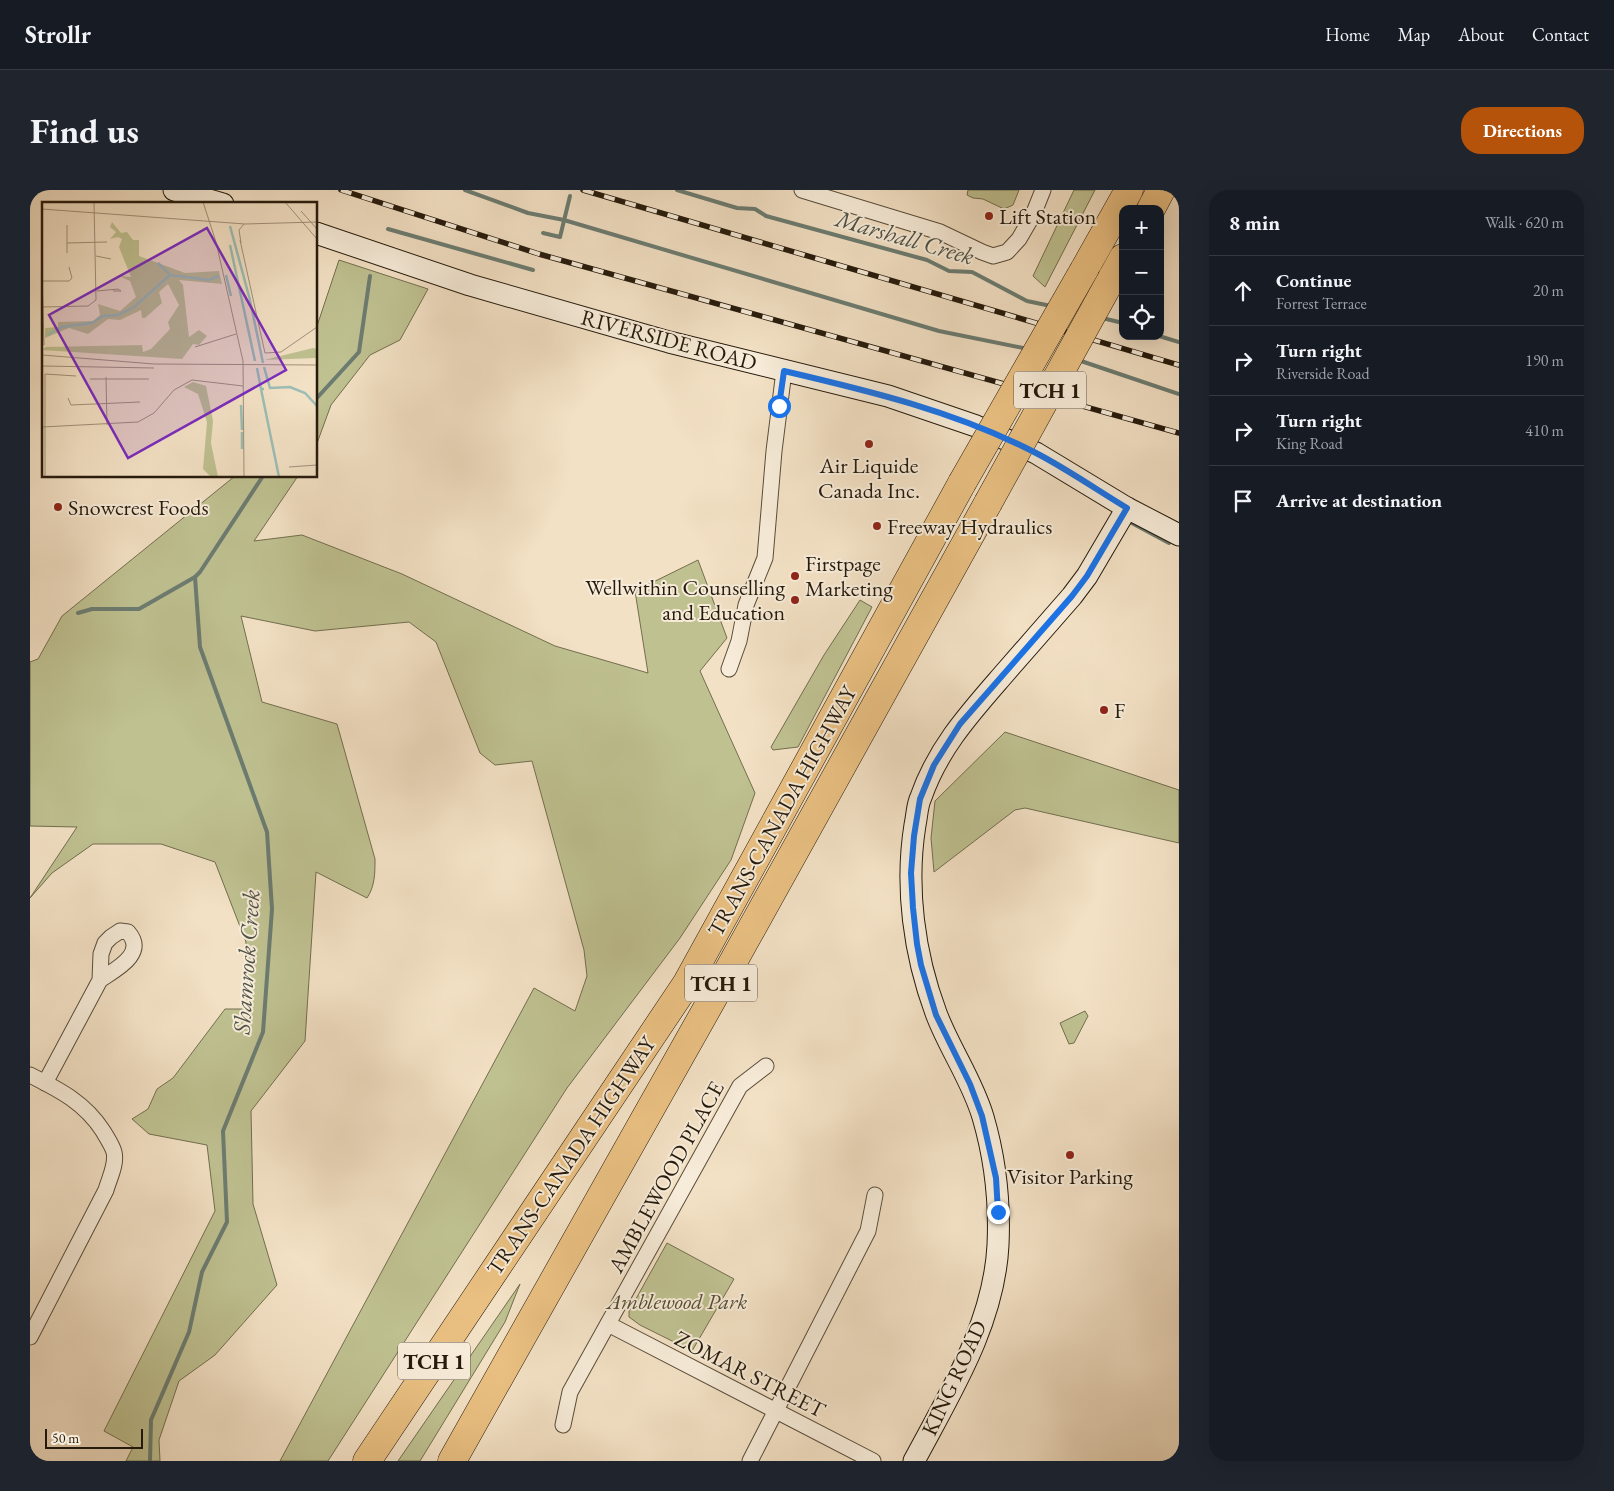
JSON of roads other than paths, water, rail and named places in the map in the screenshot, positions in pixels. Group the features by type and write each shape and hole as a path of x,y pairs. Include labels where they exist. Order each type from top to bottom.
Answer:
{"highway":[{"name":"TRANS-CANADA HIGHWAY","path":"368,1461 687,983 962,483 1128,190"},
{"path":"1153,205 1161,190"},
{"name":"TRANS-CANADA HIGHWAY","path":"452,1461 718,989 1117,268"}],"street":[{"path":"174,190 216,202"},
{"path":"802,190 940,232 993,256 1006,252 1019,240 1033,215 1043,190"},
{"name":"RIVERSIDE ROAD","path":"318,234 470,285 668,342 888,396 976,426 1036,453 1127,508 1179,535"},
{"path":"728,669 738,641 746,605 764,558 784,371"},
{"name":"KING ROAD","path":"914,1461 976,1341 986,1310 998,1247 996,1178 982,1116 970,1084 936,1015 925,980 917,944 911,873 920,799 934,765 960,724 1072,596 1087,576 1127,508"},
{"path":"45,1082 100,980"},
{"name":"AMBLEWOOD PLACE","path":"563,1425 570,1392 740,1086 766,1066"},
{"path":"30,1075 82,1105 95,1118 114,1153 114,1166 106,1190 30,1336"},
{"path":"750,1461 868,1231 875,1195"},
{"name":"ZOMAR STREET","path":"608,1324 873,1461"}],"waterway":[{"path":"465,190 528,213 564,220 939,331 1028,349"},
{"name":"Marshall Creek","path":"677,190 737,208 755,209 766,216 927,260 949,271 972,272 1027,301 1051,306"},
{"path":"543,233 560,237 570,196"},
{"path":"388,229 533,270"},
{"name":"Shamrock Creek","path":"318,397 359,352 370,276"},
{"name":"Marshall Creek","path":"1102,318 1119,322"},
{"name":"Marshall Creek","path":"1164,338 1179,342"},
{"path":"1078,360 1179,394"},
{"name":"Shamrock Creek","path":"78,613 92,609 139,609 195,577 262,478"},
{"path":"1128,521 1169,543"},
{"name":"Shamrock Creek","path":"150,1461 151,1420 189,1332 202,1272 227,1222 223,1131 263,1032 272,909 267,832 200,647 195,577"}],"railway":[{"path":"341,190 539,254 1179,433"},
{"path":"583,190 1179,365"}],"place":[{"name":"Lift Station","path":"989,216"},
{"name":"Air Liquide Canada Inc.","path":"869,444"},
{"name":"Snowcrest Foods","path":"58,507"},
{"name":"Freeway Hydraulics","path":"877,526"},
{"name":"Firstpage Marketing","path":"795,576"},
{"name":"Wellwithin Counselling and Education","path":"795,600"},
{"name":"F","path":"1104,710"},
{"name":"Visitor Parking","path":"1070,1155"}],"park label":[{"name":"Amblewood Park","path":"677,1301"}]}
